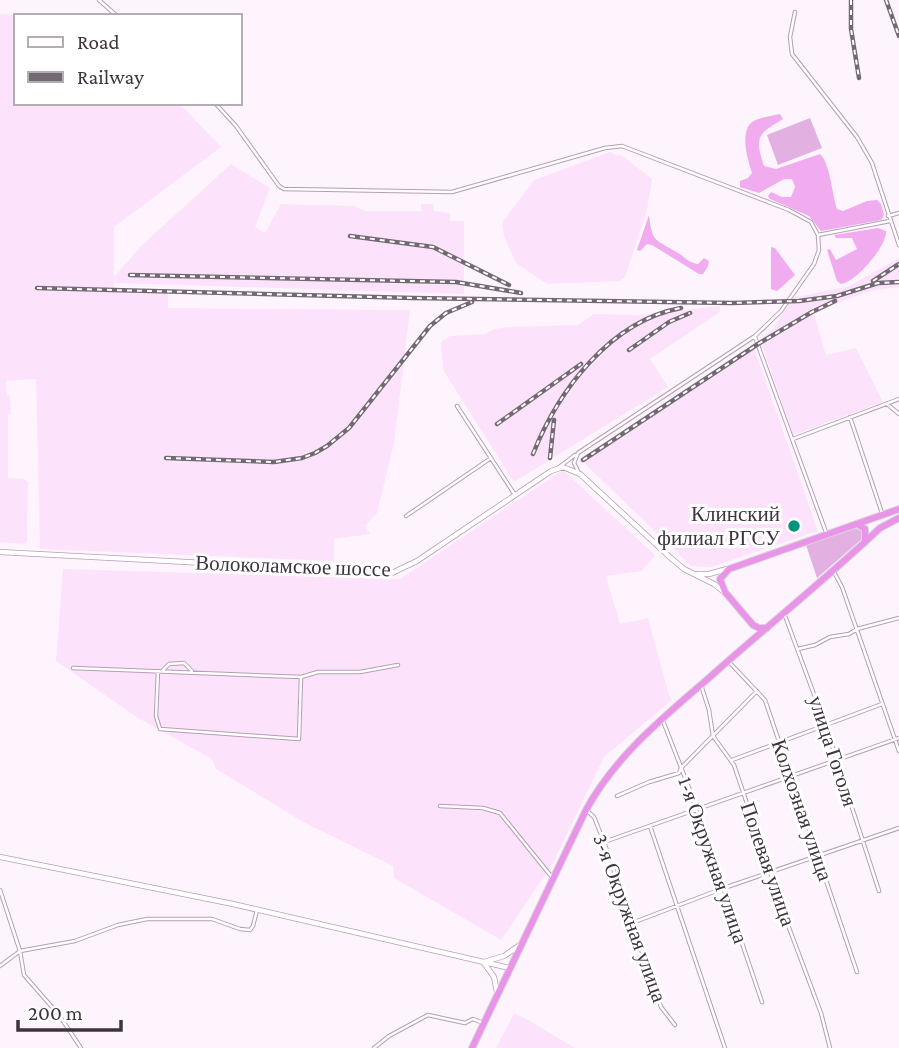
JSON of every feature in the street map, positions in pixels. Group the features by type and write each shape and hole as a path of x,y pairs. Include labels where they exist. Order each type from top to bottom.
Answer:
{"highway":[{"path":"768,627 759,628 753,625 725,593 719,579 729,569 899,509"},
{"path":"472,1048 586,810 605,779 625,754 662,718 831,570 880,528 899,518"},
{"path":"856,524 865,529 865,542"},
{"path":"753,625 753,640"}],"street":[{"path":"99,0 115,14"},
{"path":"795,12 790,37 792,54 857,137 867,154 899,245"},
{"path":"217,105 279,187 284,189 452,192 615,146 630,148 804,216 811,222 818,235 818,256 781,311 755,336 558,468"},
{"path":"818,235 889,219 899,213"},
{"path":"755,336 827,535"},
{"path":"793,439 899,399"},
{"path":"887,404 899,414"},
{"path":"457,406 516,495"},
{"path":"850,416 883,515"},
{"path":"578,453 574,463 580,474"},
{"path":"406,516 491,458"},
{"path":"558,468 568,467 580,474 684,569 714,584 725,593"},
{"name":"Волоколамское шоссе","path":"0,552 392,573 417,561 558,468"},
{"path":"684,569 705,575 729,569"},
{"path":"831,570 842,587 899,751"},
{"name":"улица Гоголя","path":"784,613 825,724 879,891"},
{"path":"798,649 899,618"},
{"name":"Колхозная улица","path":"728,660 765,699 857,972"},
{"path":"195,673 184,663 169,664 160,671 156,716 160,729 299,739 301,677"},
{"path":"73,668 301,677 318,672 360,672 398,665"},
{"name":"Полевая улица","path":"701,684 713,736 732,760 821,1013 830,1048"},
{"path":"617,796 679,773 757,691"},
{"path":"732,760 779,740 882,704"},
{"name":"1-я Окружная улица","path":"662,718 697,809 762,1002"},
{"path":"604,842 897,739"},
{"path":"440,806 483,808 500,813 554,878"},
{"name":"3-я Окружная улица","path":"586,810 594,817 604,842 661,1007 675,1025"},
{"path":"650,826 725,1048"},
{"path":"632,923 724,888 899,828"},
{"path":"0,857 257,910 510,968"},
{"path":"0,890 27,981 59,1015 81,1048"},
{"path":"0,965 20,951 75,941 118,925 147,919 212,919 250,930 257,910"},
{"path":"483,962 504,956 522,944"},
{"path":"483,962 494,977 497,995"},
{"path":"373,1048 428,1015 465,1023 473,1019 483,1023"}],"shaded area":[{"path":"0,14 14,15 14,105 181,105 221,147 114,227 114,277 141,246 231,164 270,188 255,227 265,233 281,204 354,206 365,211 421,211 421,204 433,204 434,211 450,213 450,221 464,221 464,294 117,283 114,280 115,292 168,293 168,308 410,310 394,443 377,513 365,526 370,534 334,539 334,561 40,549 36,379 6,381 11,414 8,414 8,478 24,479 28,482 27,541 25,544 0,542"},
{"path":"780,114 783,119 768,128 760,137 759,148 764,166 776,169 820,154 828,171 837,209 843,211 867,201 877,200 884,215 881,220 821,231 809,216 768,196 771,192 782,197 791,197 795,187 792,179 784,179 759,193 740,187 740,181 752,173 745,140 748,127 758,119"},
{"path":"810,118 822,148 778,165 767,135"},
{"path":"610,152 618,156 620,154 652,179 647,210 625,277 620,281 547,284 516,263 504,236 504,220 534,180"},
{"path":"649,215 656,239 692,262 698,264 704,258 709,261 703,274 652,245 647,244 640,251 637,250"},
{"path":"878,228 886,231 882,245 855,277 841,284 837,281 827,250 830,249 836,260 857,249 852,238 836,238 834,235"},
{"path":"771,247 775,248 795,275 777,291 771,289"},
{"path":"899,258 899,287 871,291 813,313 764,343 762,338 773,329 793,298 849,286"},
{"path":"720,306 720,312 650,359 668,387 514,482 443,370 441,342 450,336 485,334 494,329 508,327 578,325 594,314 639,315"},
{"path":"814,314 826,355 856,348 883,402 793,435 762,345"},
{"path":"753,345 818,531 711,567 691,566 581,460"},
{"path":"563,470 655,555 642,571 606,576 620,624 648,618 672,700 604,757 553,863 501,940 394,878 393,866 305,823 216,769 212,759 138,718 56,661 63,569 400,579"},
{"path":"855,528 863,532 863,538 817,578 806,545"},
{"path":"514,1013 523,1017 575,1048 496,1048"}],"railway":[{"path":"851,0 851,29 859,78"},
{"path":"886,0 899,36"},
{"path":"350,236 433,247 509,285"},
{"path":"873,281 899,264"},
{"path":"130,275 456,282 521,293"},
{"path":"37,288 732,303 799,301 837,296 878,283 899,282"},
{"path":"583,460 758,344 835,301"},
{"path":"166,458 274,462 315,453 349,428 430,326 446,313 472,302"},
{"path":"533,454 557,406 590,362 631,327 655,315 681,308"},
{"path":"629,350 669,322 690,313"},
{"path":"497,424 581,364"},
{"path":"550,458 554,420"}],"place":[{"name":"Клинский филиал РГСУ","path":"794,526"}]}
